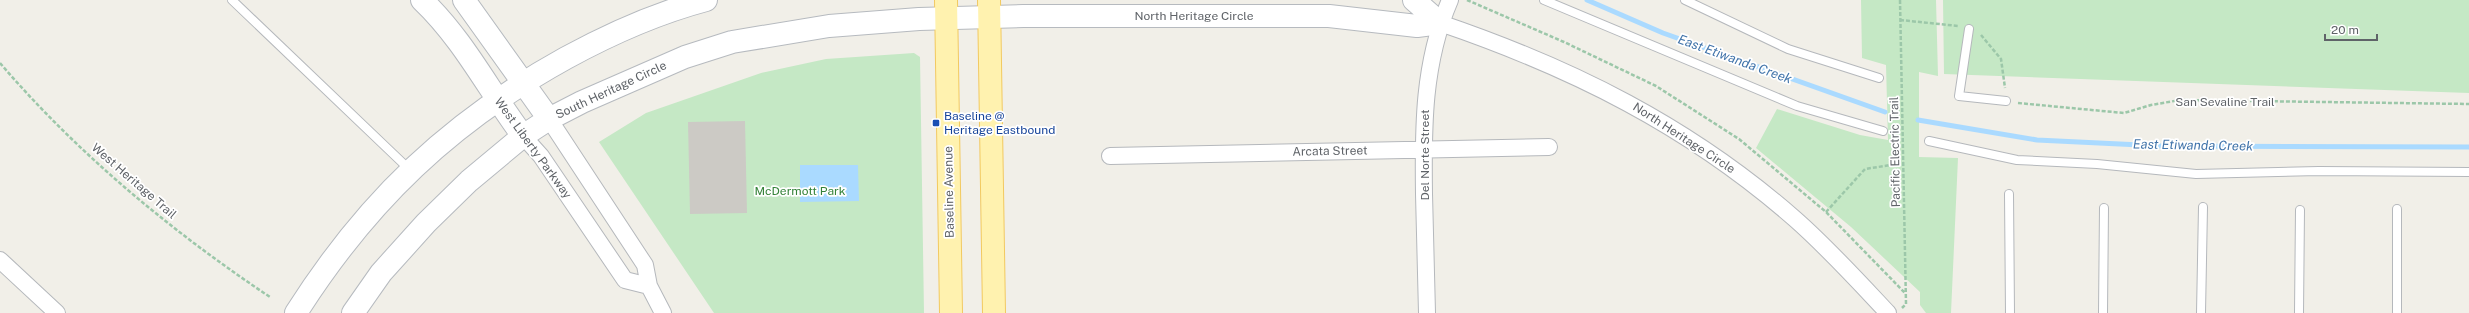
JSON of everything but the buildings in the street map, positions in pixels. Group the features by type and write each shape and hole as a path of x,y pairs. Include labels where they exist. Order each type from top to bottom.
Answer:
{"main road":[{"name":"Baseline Avenue","path":"946,9 951,313"},
{"path":"989,9 994,313"}],"street":[{"name":"West Liberty Parkway","path":"422,0 459,41 485,78 496,100 523,136 541,156 625,280 649,286"},
{"path":"464,0 549,119 645,265 649,286 663,313"},
{"path":"296,313 354,231 410,170 442,141 496,100 523,82 607,37 667,12 706,0"},
{"name":"North Heritage Circle","path":"1414,0 1440,23 1554,65 1629,102 1672,127 1754,185 1795,219 1844,266 1888,313"},
{"name":"Del Norte Street","path":"1427,313 1424,149 1426,90 1432,50 1440,23 1450,0"},
{"name":"North Heritage Circle","path":"946,9 1350,18 1417,26 1440,23"},
{"name":"South Heritage Circle","path":"353,313 381,273 426,223 469,181 523,136 549,119 662,67 732,42 946,9"},
{"name":"Arcata Street","path":"1110,156 1549,147"},
{"path":"0,260 57,313"}],"lane":[{"path":"232,0 410,170"},
{"path":"1544,0 1797,106 1883,131"},
{"path":"1685,0 1788,49 1879,78"},
{"path":"1969,30 1959,96 2006,102"},
{"path":"1929,141 2017,160 2097,164 2196,174 2319,171 2469,172"},
{"path":"2009,194 2010,313"},
{"path":"2201,313 2203,207"},
{"path":"2103,313 2104,208"},
{"path":"2397,209 2398,313"},
{"path":"2299,313 2300,210"}],"path":[{"path":"1467,0 1564,42 1656,86 1739,139 1826,212 1906,293"},
{"name":"Pacific Electric Trail","path":"1900,0 1906,304"},
{"name":"West Heritage Trail","path":"0,63 21,88 86,152 150,208 213,259 270,297"},
{"name":"San Sevaline Trail","path":"2006,102 2124,114 2151,105 2180,100 2469,104"},
{"path":"1826,212 1865,169 1904,163"}],"green space":[{"path":"1861,0 1936,0 1938,76 1919,72 1919,157 1958,158 1951,313 1926,313 1920,305 1920,292 1851,227 1756,148 1777,109 1860,135 1888,140 1886,65 1862,58"},
{"path":"1943,0 2469,0 2469,93 1944,74"},
{"name":"McDermott Park","path":"914,53 920,57 924,313 714,313 599,142 646,113 761,73 826,59"}],"water":[{"path":"800,165 858,165 859,201 800,202"}],"waterway":[{"name":"East Etiwanda Creek","path":"1587,0 1663,33 1885,112"},
{"name":"East Etiwanda Creek","path":"1918,120 2037,140 2161,146 2469,147"}],"place":[{"name":"Baseline @ Heritage Eastbound","path":"936,123"}]}
